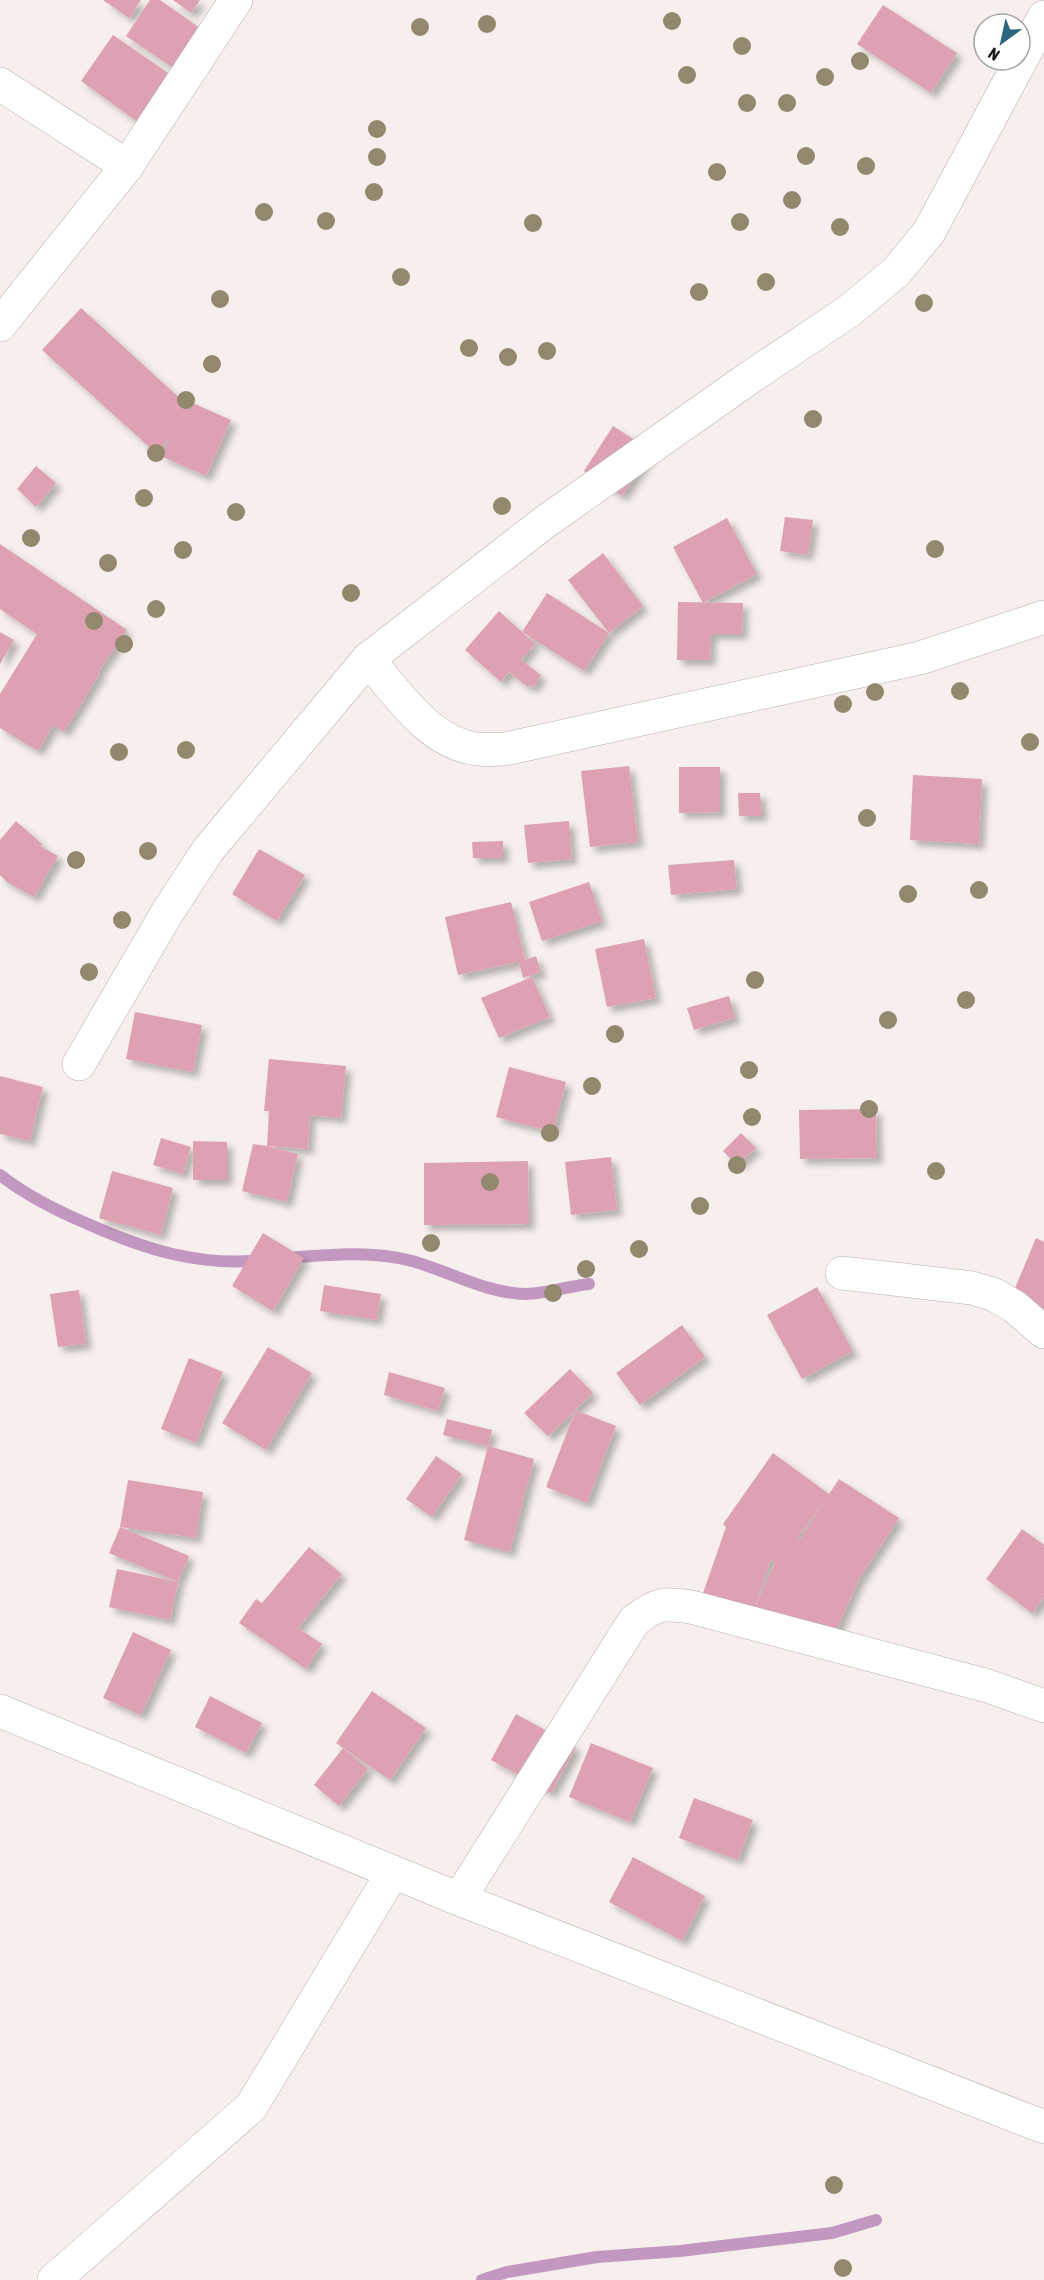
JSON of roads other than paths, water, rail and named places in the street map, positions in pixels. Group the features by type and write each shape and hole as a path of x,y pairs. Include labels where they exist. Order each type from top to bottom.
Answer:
{"street":[{"path":"0,325 127,166 236,0"},
{"path":"79,1064 167,913 208,850 368,659 545,522 739,385 849,311 896,272 929,232 1044,16"},
{"path":"0,84 127,166"},
{"path":"368,659 425,724 450,741 476,749 505,749 920,658 1044,617"},
{"path":"842,1273 972,1288 995,1295 1015,1307 1044,1332"},
{"path":"459,1899 634,1621 651,1608 669,1604 691,1607 988,1686 1044,1706"},
{"path":"0,1711 459,1899 1044,2127"},
{"path":"54,2280 251,2107 393,1872"}],"waterway":[{"path":"0,1175 65,1214 151,1248 217,1261 262,1260"},
{"path":"285,1258 349,1254 381,1255 412,1261 482,1286 511,1293 533,1294 589,1284"},
{"path":"482,2280 507,2272 597,2257 680,2251 832,2233 876,2220"}]}
